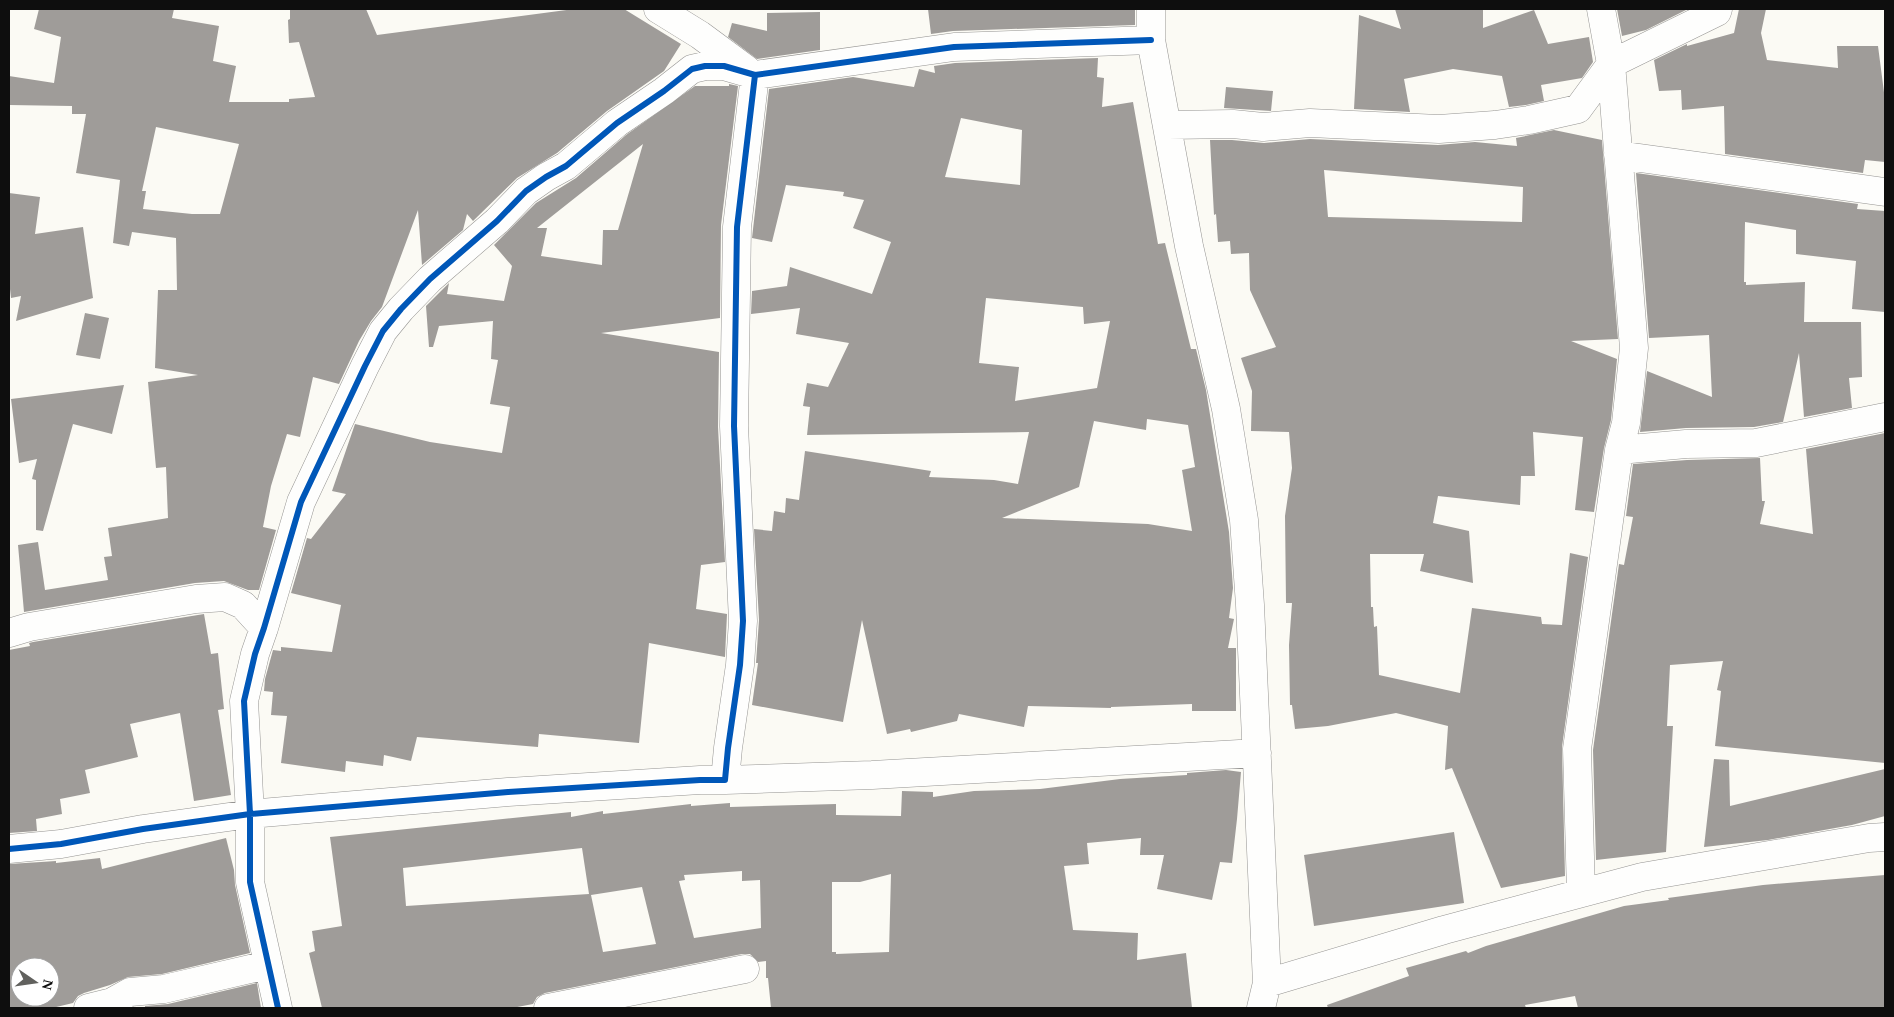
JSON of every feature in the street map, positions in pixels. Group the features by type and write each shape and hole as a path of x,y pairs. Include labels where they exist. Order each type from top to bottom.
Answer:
{"street":[{"path":"658,9 700,35 755,76"},
{"path":"1151,9 1151,40 1189,246 1226,409 1244,520 1257,753 1264,996 1444,930 1642,877 1869,838 1885,837"},
{"path":"1582,893 1576,749 1619,450 1626,423 1634,348 1611,64 1601,9"},
{"path":"1168,125 1233,124 1263,127 1310,123 1439,129 1529,120 1578,109 1611,64 1717,12 1718,9"},
{"path":"278,1008 250,882 250,814 244,701 254,654 264,628 302,502 383,331 401,309 430,279 497,221 526,191 566,166 617,124 692,69 706,66 724,66 755,76 954,47 1151,40"},
{"path":"725,780 740,665 743,621 734,426 737,227 755,76"},
{"path":"1618,154 1885,192"},
{"path":"1619,450 1686,444 1756,443 1885,416"},
{"path":"9,633 29,627 196,599 226,597 243,605 264,628"},
{"path":"9,849 61,844 143,829 250,814 508,792 700,780 872,775 1257,753"},
{"path":"88,1008 112,1002 130,992 164,989 267,965"},
{"path":"548,1008 745,969"}],"building":[{"path":"39,9 174,9 172,18 219,26 213,61 236,66 229,102 289,102 289,99 315,97 299,42 289,43 288,20 290,19 290,9 366,9 377,35 574,9 624,9 681,44 664,71 607,111 557,153 517,178 473,221 467,214 463,230 422,265 418,210 382,307 359,341 339,384 313,377 300,437 287,434 271,486 263,527 276,530 259,590 248,590 224,581 195,583 24,612 18,545 38,542 45,590 108,580 104,557 112,556 108,528 168,518 166,467 156,468 148,382 198,375 155,368 158,290 177,290 176,238 132,232 129,246 113,243 120,180 76,173 86,114 72,114 72,106 9,105 9,76 54,83 61,37 34,29","holes":["156,127 239,144 220,214 192,214 143,209 146,191 142,191"]},
{"path":"928,9 1135,9 1135,25 953,31 931,34"},
{"path":"1395,9 1483,9 1483,28 1534,10 1548,44 1589,37 1593,62 1582,78 1541,85 1544,101 1526,105 1509,107 1502,76 1453,69 1404,79 1410,112 1354,109 1359,15 1401,29"},
{"path":"1617,9 1688,9 1646,30 1622,36"},
{"path":"1739,9 1766,9 1761,33 1767,60 1838,68 1837,46 1878,46 1885,100 1885,162 1865,160 1863,173 1725,154 1724,106 1682,110 1681,90 1659,91 1654,60 1687,44 1687,46 1734,33"},
{"path":"820,12 820,50 757,59 728,37 732,23 767,31 767,13"},
{"path":"1098,58 1097,77 1104,78 1102,107 1133,102 1158,244 1165,243 1191,349 1196,349 1206,390 1229,532 1233,588 1229,618 1234,619 1228,648 1236,648 1236,711 1192,711 1192,704 1111,708 1028,706 1024,727 959,714 957,721 911,732 910,729 887,734 862,620 843,722 752,705 758,663 756,663 759,620 754,529 772,531 774,511 785,513 786,498 799,500 805,451 931,471 929,477 994,480 1018,484 1029,432 807,435 810,407 803,406 807,383 828,387 849,343 796,334 800,308 751,314 752,291 787,286 790,267 872,294 891,242 853,228 864,200 843,196 844,192 786,185 772,242 752,238 769,89 853,77 914,87 919,69 935,73 934,66 955,63","holes":["961,118 1022,130 1020,185 945,177","986,298 1083,307 1084,324 1110,321 1097,388 1015,401 1019,367 979,363","1147,419 1188,425 1195,467 1182,470 1192,531 1148,524 1002,518 1079,487 1094,421 1146,430"]},
{"path":"729,84 738,86 721,225 720,318 601,333 719,352 718,427 725,562 701,565 696,609 727,614 725,657 649,643 639,743 539,734 538,747 417,737 411,761 384,755 383,766 346,761 345,772 281,763 287,716 271,715 273,692 264,691 265,679 273,650 281,651 281,647 332,652 341,605 291,593 307,538 311,539 346,494 332,491 355,424 430,442 502,453 510,407 490,404 498,360 491,359 493,321 439,326 433,347 429,347 426,306 449,283 447,294 504,301 512,266 494,245 536,203 576,178 626,135 695,86 729,86","holes":["643,144 618,230 603,230 602,265 541,256 547,228 537,228"]},
{"path":"1226,87 1273,91 1271,111 1224,108"},
{"path":"1554,130 1602,140 1618,339 1571,341 1617,359 1611,420 1604,448 1594,512 1575,510 1583,437 1533,432 1535,476 1521,476 1520,505 1438,496 1433,523 1469,531 1473,583 1420,571 1424,554 1370,554 1371,607 1373,607 1374,627 1377,626 1379,675 1460,693 1472,608 1541,617 1542,624 1562,625 1570,553 1588,557 1562,747 1565,876 1501,888 1452,768 1445,770 1448,726 1396,713 1328,726 1295,729 1292,705 1290,705 1289,645 1292,603 1286,603 1285,516 1292,468 1289,432 1251,431 1252,391 1241,358 1276,347 1250,290 1249,253 1231,254 1230,241 1218,242 1216,214 1214,215 1210,140 1264,143 1310,139 1438,145 1475,142 1517,146 1516,138","holes":["1324,170 1523,187 1522,222 1328,217"]},
{"path":"1636,173 1858,204 1857,209 1885,211 1885,312 1852,309 1856,261 1796,254 1796,230 1745,222 1744,282 1746,282 1746,285 1805,282 1804,322 1861,322 1862,377 1849,378 1852,408 1804,417 1799,353 1783,422 1754,427 1686,428 1640,432 1647,371 1712,397 1709,335 1649,338"},
{"path":"9,193 40,197 35,234 83,227 93,298 16,321 21,296 11,298 9,280"},
{"path":"85,313 109,318 100,359 76,355"},
{"path":"124,385 112,434 73,424 43,531 36,530 36,480 32,479 37,459 19,463 11,399"},
{"path":"1885,433 1885,763 1715,746 1721,691 1717,690 1723,661 1670,665 1667,726 1673,726 1666,852 1596,860 1593,750 1619,564 1624,565 1633,517 1626,516 1633,464 1760,458 1762,501 1765,501 1760,524 1813,534 1806,449"},
{"path":"204,614 211,654 218,653 224,709 218,710 231,795 194,801 180,713 130,724 138,757 85,770 90,793 60,799 62,814 36,819 37,831 9,833 9,650 30,646 29,643 33,642"},
{"path":"1714,759 1729,760 1730,806 1885,769 1885,816 1852,825 1768,840 1704,847"},
{"path":"1226,770 1241,772 1232,863 1220,862 1212,900 1157,889 1164,855 1140,855 1141,838 1087,843 1089,864 1064,866 1073,930 1138,933 1137,960 1186,953 1192,1008 771,1008 768,978 766,978 766,961 758,962 750,954 742,954 545,993 537,997 533,1004 512,1008 322,1008 309,953 315,951 312,931 342,926 330,837 571,812 571,817 603,811 603,814 691,804 691,806 730,803 730,807 836,804 836,815 901,816 902,791 933,792 933,797 974,791 1040,789 1120,779 1187,775 1187,773","holes":["582,848 589,894 406,906 403,868","742,871 742,881 760,880 761,928 694,938 679,881 685,880 684,875","891,874 889,952 836,954 836,952 832,952 832,882 860,882","642,887 656,944 603,952 591,895"]},
{"path":"1454,832 1464,903 1314,926 1304,855"},
{"path":"226,838 250,953 162,974 128,977 84,993 78,996 73,1003 60,1006 60,957 10,957 10,1007 56,1007 10,1008 9,864 56,861 56,863 100,858 102,869"},
{"path":"1885,875 1885,1008 1578,1008 1575,996 1525,1005 1526,1008 1328,1008 1327,1005 1409,976 1406,968 1466,951 1468,953 1486,946 1624,906 1763,885"},
{"path":"257,983 261,1008 145,1008 145,1006 168,1004"}],"cycle path":[{"path":"278,1008 250,882 250,814 244,701 255,654 301,502 383,331 401,309 430,279 497,221 526,191 566,166 617,123 692,69 705,66 724,66 755,75 954,47 1151,40"},
{"path":"9,849 61,844 143,829 250,814 508,792 725,780 740,665 743,621 734,426 737,227 755,75"}]}
